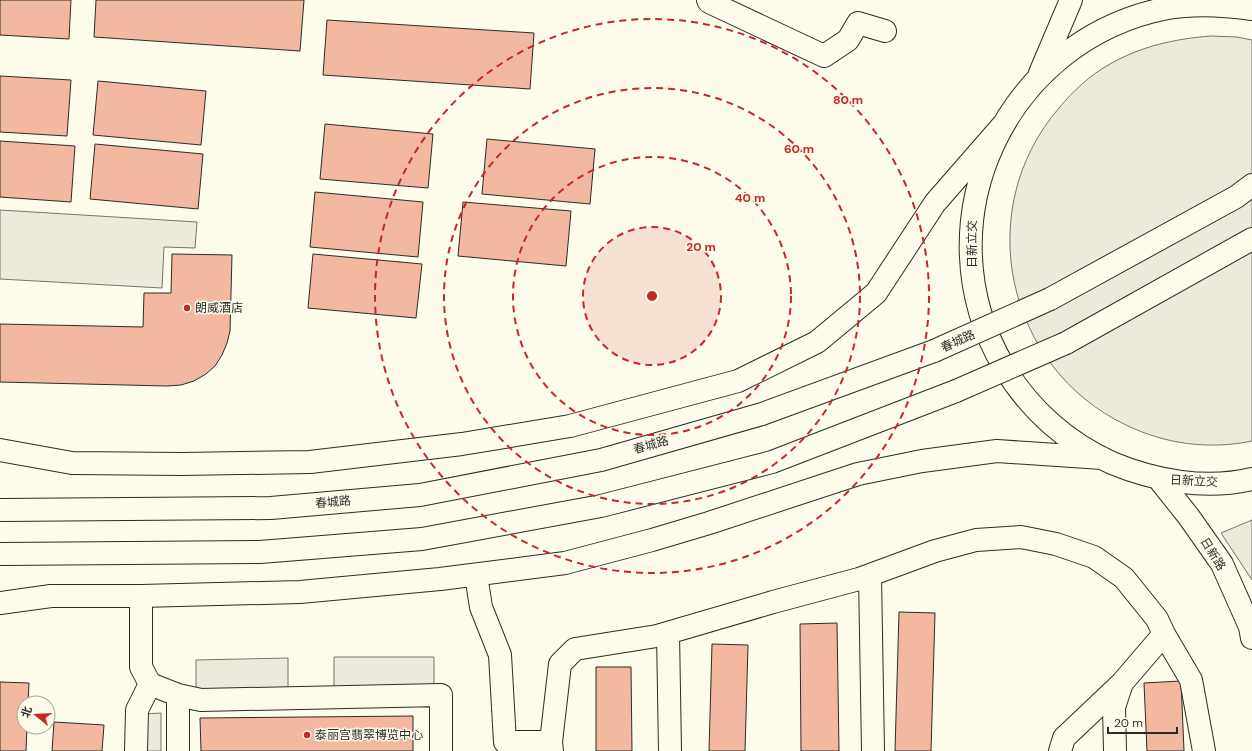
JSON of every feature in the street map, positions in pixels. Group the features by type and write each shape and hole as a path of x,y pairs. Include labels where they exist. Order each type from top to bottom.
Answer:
{"main road":[{"path":"708,0 709,2 824,56 848,40 858,23 885,31"},
{"path":"1039,77 1071,0"},
{"path":"1249,0 1252,3"},
{"name":"日新立交","path":"1252,9 1229,6 1199,5 1169,8 1140,15 1112,26 1085,40 1061,57 1039,77 1019,100 1002,125 989,152 979,180 973,210 970,239 976,299 985,328 1013,381 1026,398 1052,425 1076,444 1102,458 1130,470 1158,478 1188,482 1218,483 1252,479"},
{"path":"0,450 72,463 182,464 310,462 462,444 570,426 738,381 817,342 876,293 935,204 1002,125"},
{"name":"春城路","path":"0,510 271,508 420,495 601,460 762,414 934,351 1050,299 1244,191"},
{"path":"0,554 260,552 422,539 601,506 772,462 956,391 1066,343 1252,239"},
{"path":"0,603 51,596 141,596 300,592 476,575 565,563 709,524 858,474 922,462 997,451 1102,458"},
{"name":"日新路","path":"1158,478 1189,517 1222,564 1250,627 1252,638"},
{"path":"476,575 481,607 500,655 498,747 552,746 560,664 575,649 657,636 870,575 935,551 976,540 1021,537 1056,544 1094,557 1124,578 1157,619 1191,680 1204,751"},
{"path":"870,575 873,751"},
{"path":"141,596 141,667 150,684 178,695 201,700 441,695 441,751"},
{"path":"668,633 670,751"},
{"path":"1060,751 1064,738 1122,683 1164,634"},
{"path":"1115,751 1114,707 1122,683"},
{"path":"136,751 136,710 150,684"},
{"path":"178,695 178,751"}],"shaded area":[{"path":"1211,36 1237,37 1252,40 1252,441 1220,445 1188,444 1141,432 1126,425 1085,399 1053,366 1029,327 1014,283 1010,238 1015,193 1032,149 1059,108 1070,96 1089,78 1103,68 1134,52 1171,41"},
{"path":"0,210 197,222 195,248 164,247 162,288 0,279"},
{"path":"1252,520 1252,580 1221,533"},
{"path":"334,657 434,657 434,687 334,688"},
{"path":"288,658 288,689 196,690 196,660"},
{"path":"161,713 161,751 143,751 143,714"}],"building":[{"path":"0,0 71,0 69,39 0,35"},
{"path":"96,0 304,0 300,51 94,37"},
{"path":"327,20 534,33 530,89 323,75"},
{"path":"0,76 71,80 67,136 0,132"},
{"path":"98,81 206,91 201,145 93,135"},
{"path":"325,124 433,134 428,188 320,179"},
{"path":"487,139 595,149 590,204 482,194"},
{"path":"0,141 75,146 71,202 0,197"},
{"path":"95,144 203,154 198,209 90,199"},
{"path":"315,192 423,202 418,257 310,247"},
{"path":"463,202 571,211 566,266 458,256"},
{"name":"朗威酒店","path":"172,254 232,255 230,331 222,355 215,366 206,374 194,381 181,385 167,386 0,382 0,324 143,327 144,293 171,293"},
{"path":"313,254 422,264 416,318 308,308"},
{"path":"899,612 935,613 931,751 895,751"},
{"path":"837,623 839,751 801,751 800,624"},
{"path":"712,644 748,645 745,751 709,751"},
{"path":"596,667 631,667 632,751 596,751"},
{"path":"1181,681 1184,751 1147,751 1144,683"},
{"path":"0,682 29,683 28,695 16,695 16,735 27,735 26,751 0,751"},
{"name":"泰丽宫翡翠博览中心","path":"413,716 413,751 201,751 200,718"},
{"path":"56,722 104,725 102,751 52,751 53,735 56,735"}],"place":[{"name":"朗威酒店","path":"187,308"},
{"name":"泰丽宫翡翠博览中心","path":"307,735"}]}
